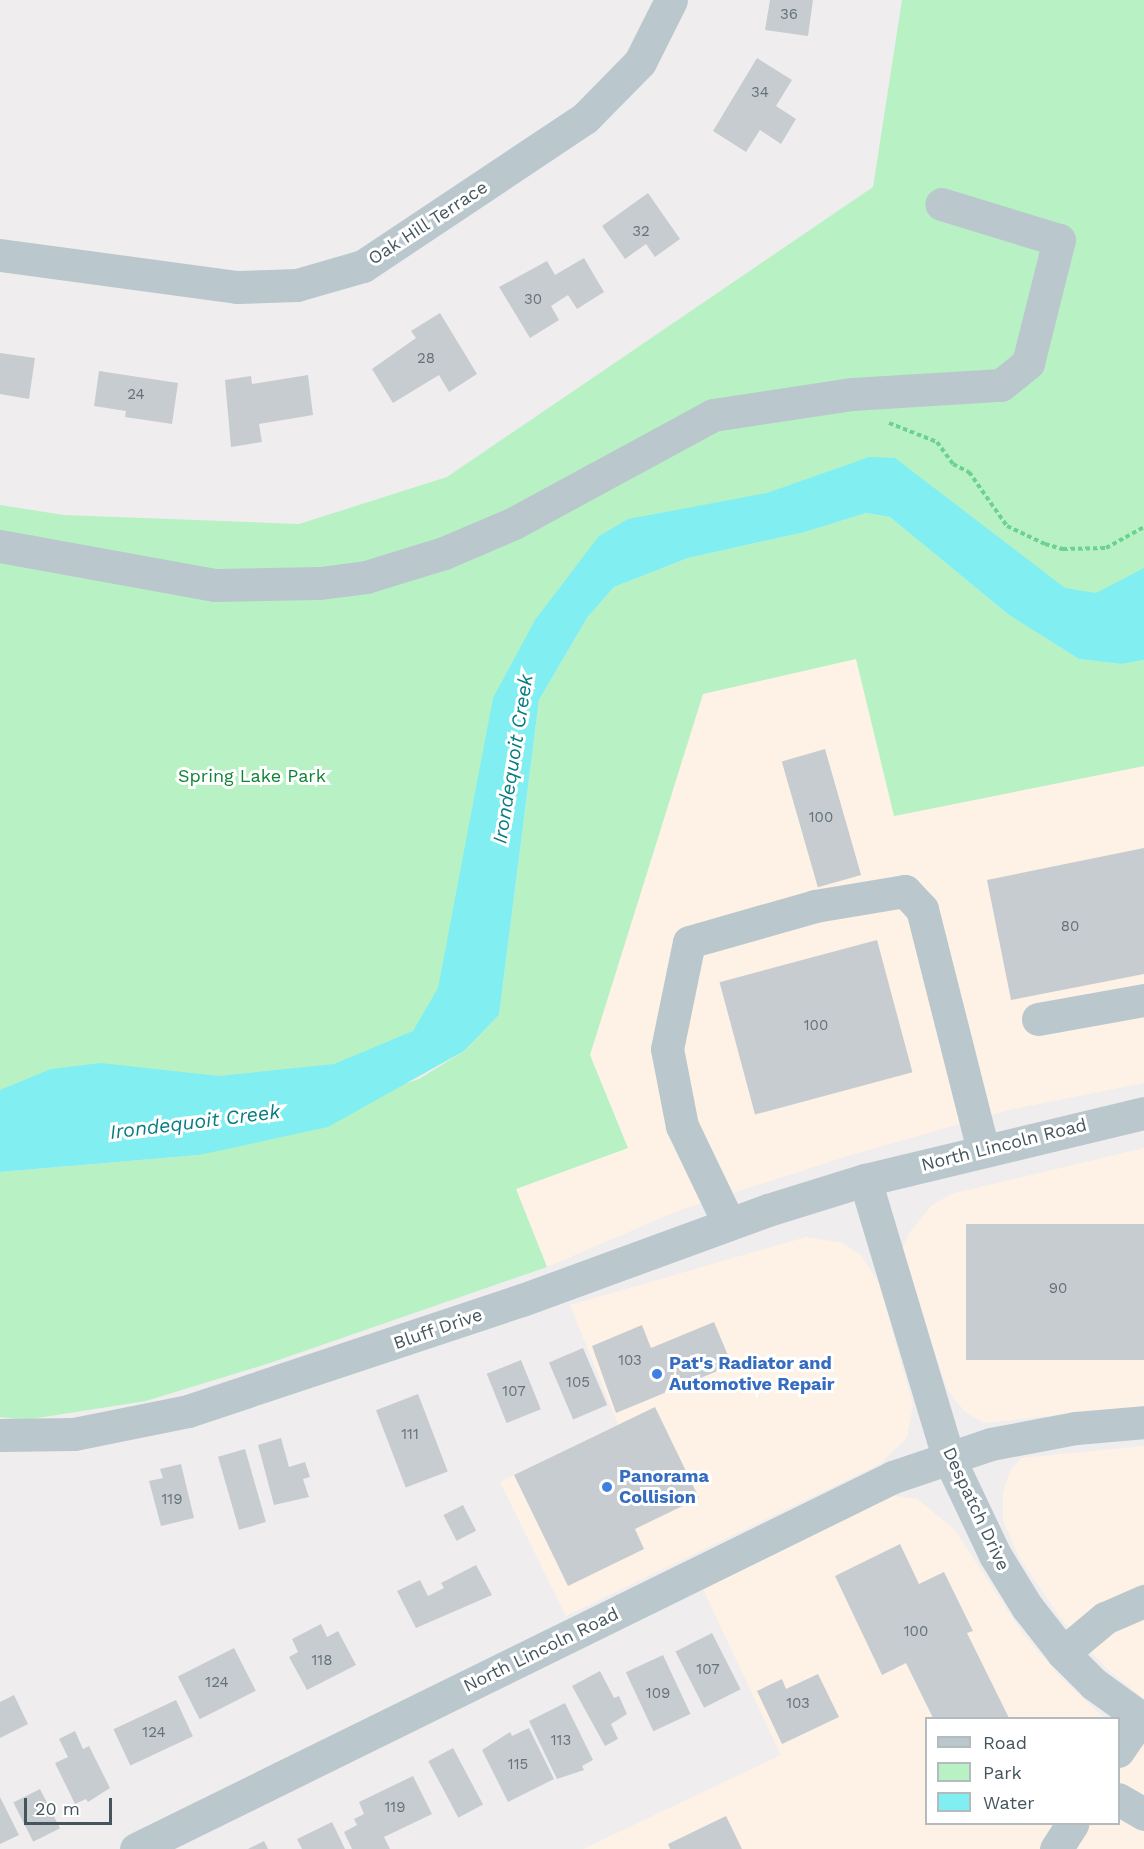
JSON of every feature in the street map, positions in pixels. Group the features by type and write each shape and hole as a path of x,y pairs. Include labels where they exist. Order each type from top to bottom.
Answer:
{"street":[{"name":"Oak Hill Terrace","path":"0,255 237,287 297,285 363,266 393,249 600,105 640,62 671,0"},
{"path":"0,546 214,585 320,583 366,577 444,553 514,523 713,415 873,393 1001,385 1028,363 1059,240 941,204"},
{"path":"729,1224 681,1126 667,1048 689,942 815,906 905,891 922,909 983,1150"},
{"path":"1038,1019 1144,1000"},
{"name":"North Lincoln Road","path":"865,1180 1144,1113"},
{"name":"Bluff Drive","path":"0,1435 74,1434 188,1411 511,1304 729,1224 865,1180"},
{"name":"Despatch Drive","path":"865,1180 948,1456 995,1555 1027,1607 1062,1653 1094,1684 1142,1719"},
{"name":"North Lincoln Road","path":"136,1849 188,1838 893,1477 948,1456 1076,1428 1144,1422"},
{"path":"1062,1653 1105,1618 1125,1606 1144,1601"},
{"path":"1120,1750 1142,1719"},
{"path":"1120,1800 1144,1814"},
{"path":"1056,1849 1071,1825"}],"path":[{"path":"873,393 879,415 893,426 937,442 953,464 969,472 993,509 1015,531 1063,549 1106,548 1144,527"}],"shaded area":[{"path":"856,658 895,816 1144,766 1144,1083 1009,1110 851,1155 680,1210 547,1267 516,1189 627,1148 590,1055 703,694"},
{"path":"1144,1148 1144,1406 984,1423 964,1411 947,1389 904,1263 903,1247 910,1232 931,1206 951,1194"},
{"path":"806,1237 842,1243 861,1255 879,1283 913,1405 907,1438 880,1464 566,1616 500,1482 618,1424 570,1305"},
{"path":"1144,1446 1144,1699 1107,1669 1062,1620 1020,1559 1003,1521 1003,1493 1010,1471 1021,1458"},
{"path":"890,1495 917,1499 954,1529 1024,1635 1060,1677 1103,1717 925,1717 925,1825 1120,1825 1120,1730 1144,1747 1144,1849 583,1849 781,1755 701,1585"}],"green space":[{"name":"Spring Lake Park","path":"902,0 1144,0 1144,618 1116,638 939,515 814,492 623,546 530,660 446,1032 332,1105 0,1145 0,505 64,515 299,524 447,477 873,187"},
{"path":"866,513 890,517 1009,615 1079,659 1120,664 1144,660 1144,766 894,816 856,659 703,694 590,1055 628,1148 516,1189 547,1267 270,1363 146,1401 25,1420 0,1417 0,1172 199,1155 419,1079 464,1051 499,1015 539,700 587,618 614,587 688,558 805,532"}],"water":[{"name":"Irondequoit Creek","path":"869,457 895,458 1065,588 1096,593 1144,568 1144,660 1121,664 1079,659 1009,615 890,517 866,513 805,532 688,558 614,587 587,618 539,700 499,1015 464,1051 328,1127 199,1155 0,1172 0,1090 51,1069 101,1063 219,1076 334,1064 413,1031 438,988 493,698 535,620 599,536 628,519 767,493"}],"building":[{"path":"770,0 813,0 808,36 765,30"},
{"path":"757,58 792,80 776,106 796,119 781,144 760,130 746,152 713,131"},
{"path":"648,193 680,239 655,257 646,244 625,259 602,226"},
{"path":"584,258 604,292 577,309 568,295 551,306 559,320 530,338 499,287 547,261 555,275"},
{"path":"440,313 477,374 449,392 439,375 393,403 372,369 416,338 411,331"},
{"path":"0,353 35,358 29,399 0,394"},
{"path":"99,371 178,383 172,424 125,417 126,411 94,406"},
{"path":"308,375 313,415 259,424 262,442 231,447 225,380 251,376 252,384"},
{"path":"825,749 861,875 818,887 782,761"},
{"path":"1144,848 1144,974 1011,1000 987,880"},
{"path":"877,940 912,1072 755,1115 720,982"},
{"path":"966,1224 1144,1224 1144,1360 966,1360"},
{"name":"Pat's Radiator and Automotive Repair","path":"714,1322 732,1365 616,1413 592,1346 642,1325 651,1348"},
{"path":"583,1348 607,1405 573,1420 549,1362"},
{"path":"521,1360 541,1409 507,1423 487,1374"},
{"path":"418,1394 448,1471 406,1488 376,1410"},
{"name":"Panorama Collision","path":"655,1407 699,1498 635,1529 644,1549 568,1586 514,1475"},
{"path":"281,1438 289,1467 305,1462 310,1477 303,1479 309,1497 274,1505 258,1445"},
{"path":"245,1449 266,1522 239,1530 218,1457"},
{"path":"181,1464 194,1518 161,1526 149,1481 163,1478 160,1469"},
{"path":"463,1505 476,1531 457,1541 443,1515"},
{"path":"900,1544 919,1584 944,1572 973,1631 967,1633 1009,1717 933,1717 906,1663 882,1675 835,1576"},
{"path":"476,1565 492,1595 416,1628 397,1591 420,1580 428,1596 444,1588 441,1583"},
{"path":"321,1624 327,1637 338,1631 356,1665 307,1690 289,1657 298,1652 292,1639"},
{"path":"712,1633 741,1689 704,1708 675,1652"},
{"path":"234,1648 256,1691 200,1719 178,1677"},
{"path":"663,1655 690,1714 653,1731 626,1672"},
{"path":"600,1671 614,1698 619,1696 627,1714 611,1724 618,1739 605,1746 572,1686"},
{"path":"818,1674 839,1717 782,1744 757,1691 782,1679 786,1689"},
{"path":"14,1695 28,1724 0,1738 0,1702"},
{"path":"176,1700 193,1736 130,1765 113,1729"},
{"path":"565,1703 593,1760 582,1766 584,1770 557,1779 529,1721"},
{"path":"529,1728 554,1779 508,1802 482,1750 510,1732 512,1736"},
{"path":"75,1731 83,1749 89,1746 110,1788 88,1802 86,1799 75,1804 55,1763 68,1757 59,1739"},
{"path":"453,1748 483,1805 458,1818 428,1761"},
{"path":"413,1776 432,1814 384,1837 390,1849 352,1849 344,1832 357,1825 354,1819 364,1814 359,1802"},
{"path":"40,1789 60,1828 33,1842 13,1803"},
{"path":"0,1797 19,1835 0,1844"},
{"path":"726,1816 742,1849 670,1849 668,1844"},
{"path":"332,1822 345,1849 302,1849 297,1839"},
{"path":"264,1841 268,1849 248,1849"}],"place":[{"name":"Pat's Radiator and Automotive Repair","path":"657,1374"},
{"name":"Panorama Collision","path":"607,1487"}]}
